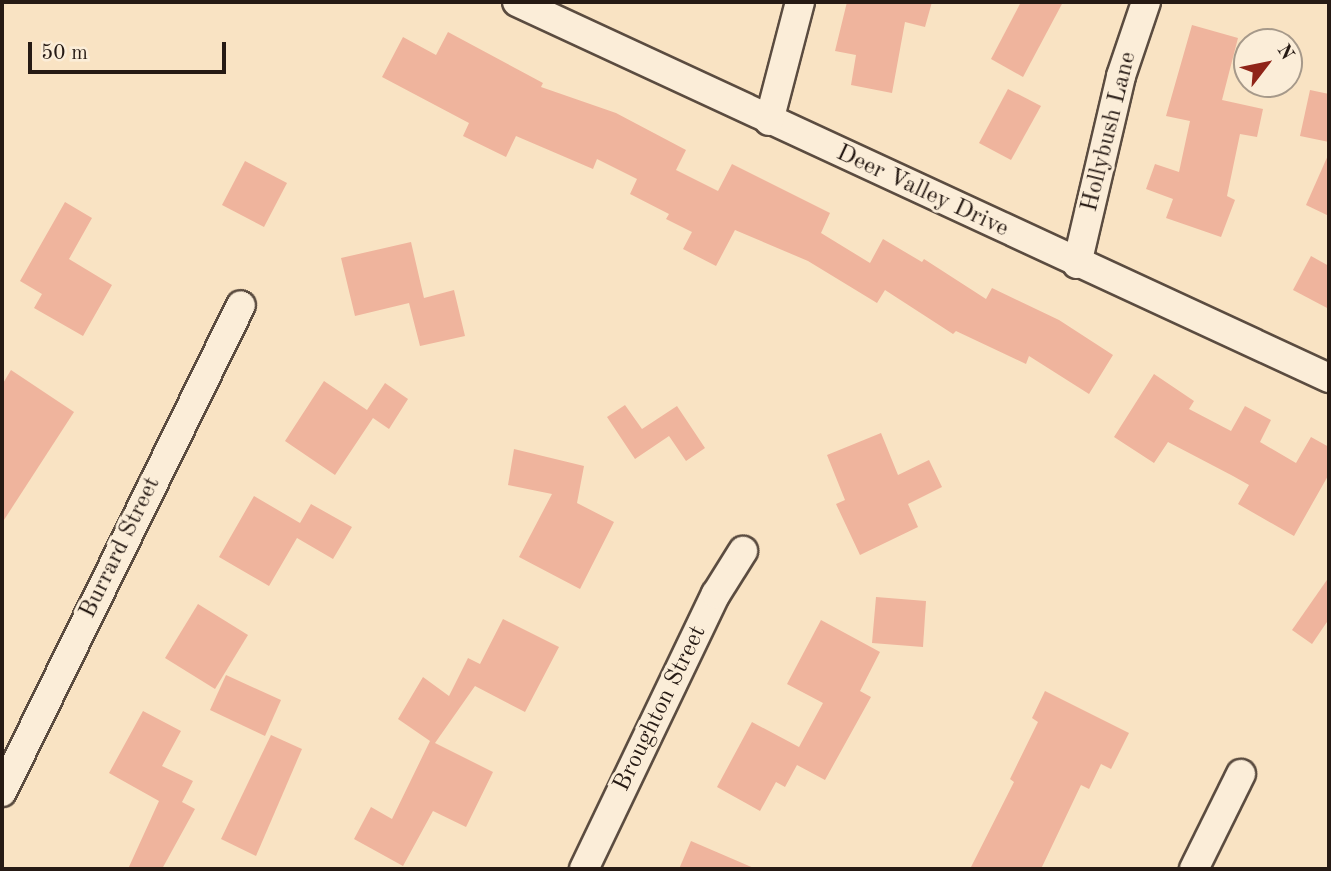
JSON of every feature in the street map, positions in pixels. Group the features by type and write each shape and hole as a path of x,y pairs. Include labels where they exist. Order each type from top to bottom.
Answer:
{"street":[{"name":"Deer Valley Drive","path":"517,2 1077,264 1329,378"},
{"path":"769,121 800,2"},
{"name":"Hollybush Lane","path":"1077,264 1121,76 1146,2"},
{"name":"Burrard Street","path":"2,792 241,305"},
{"name":"Broughton Street","path":"584,869 716,594 743,551"},
{"path":"1194,869 1241,774"}],"building":[{"path":"847,2 932,2 925,27 905,22 892,93 851,85 856,55 835,51"},
{"path":"1021,2 1063,2 1023,77 991,59"},
{"path":"1192,25 1233,37 1233,57 1222,100 1263,109 1257,137 1240,134 1227,196 1235,200 1221,237 1166,218 1173,199 1146,189 1155,164 1179,172 1190,121 1166,116"},
{"path":"448,32 543,83 541,87 616,113 686,150 676,170 718,191 732,164 830,213 821,233 870,263 883,239 922,262 924,259 986,299 992,288 1059,320 1113,355 1089,394 1029,356 1026,364 956,331 953,334 885,290 877,303 808,261 735,230 716,266 683,249 692,232 666,219 669,214 630,194 637,179 597,159 593,169 516,136 506,157 463,136 469,123 382,77 403,37 436,55"},
{"path":"1008,89 1041,106 1011,160 979,143"},
{"path":"1310,90 1329,94 1329,142 1300,136"},
{"path":"1329,153 1329,216 1306,205"},
{"path":"245,161 287,183 264,227 222,205"},
{"path":"65,202 92,218 69,259 112,285 83,336 34,308 42,294 20,281"},
{"path":"411,242 424,298 454,290 465,336 420,346 409,303 355,316 341,258"},
{"path":"1311,256 1329,266 1329,309 1293,290"},
{"path":"11,370 74,412 2,523 2,385"},
{"path":"1154,374 1194,401 1189,409 1231,431 1245,406 1271,420 1260,442 1296,463 1311,437 1329,447 1329,474 1294,536 1238,504 1249,485 1233,476 1168,442 1154,463 1114,437"},
{"path":"324,381 367,410 385,383 408,399 389,429 373,418 335,475 285,441"},
{"path":"625,405 642,429 677,406 705,448 686,461 669,436 635,459 607,417"},
{"path":"881,433 898,475 929,460 942,487 908,504 918,527 860,555 836,504 845,500 827,455"},
{"path":"514,449 584,466 577,503 614,522 580,589 519,557 552,494 508,485"},
{"path":"254,496 300,523 311,504 352,527 333,559 297,538 269,586 219,557"},
{"path":"1329,577 1329,619 1312,644 1292,630"},
{"path":"876,597 926,601 923,647 872,643"},
{"path":"198,604 248,635 215,689 165,658"},
{"path":"503,619 559,647 525,712 475,686 435,743 493,772 466,827 433,811 403,866 354,839 371,807 392,819 430,741 398,719 423,677 449,696 468,658 480,664"},
{"path":"821,620 880,652 860,691 871,697 825,780 797,765 785,787 776,782 760,811 717,787 752,722 799,747 823,703 787,684"},
{"path":"226,675 281,700 265,736 210,710"},
{"path":"1045,691 1129,733 1111,769 1101,764 1089,789 1081,785 1041,869 970,869 1014,782 1010,779 1038,722 1032,718"},
{"path":"143,711 181,731 162,766 193,781 182,802 195,809 162,869 128,869 159,801 109,773"},
{"path":"271,735 302,749 256,856 221,839"},
{"path":"691,841 756,869 679,869"}]}
